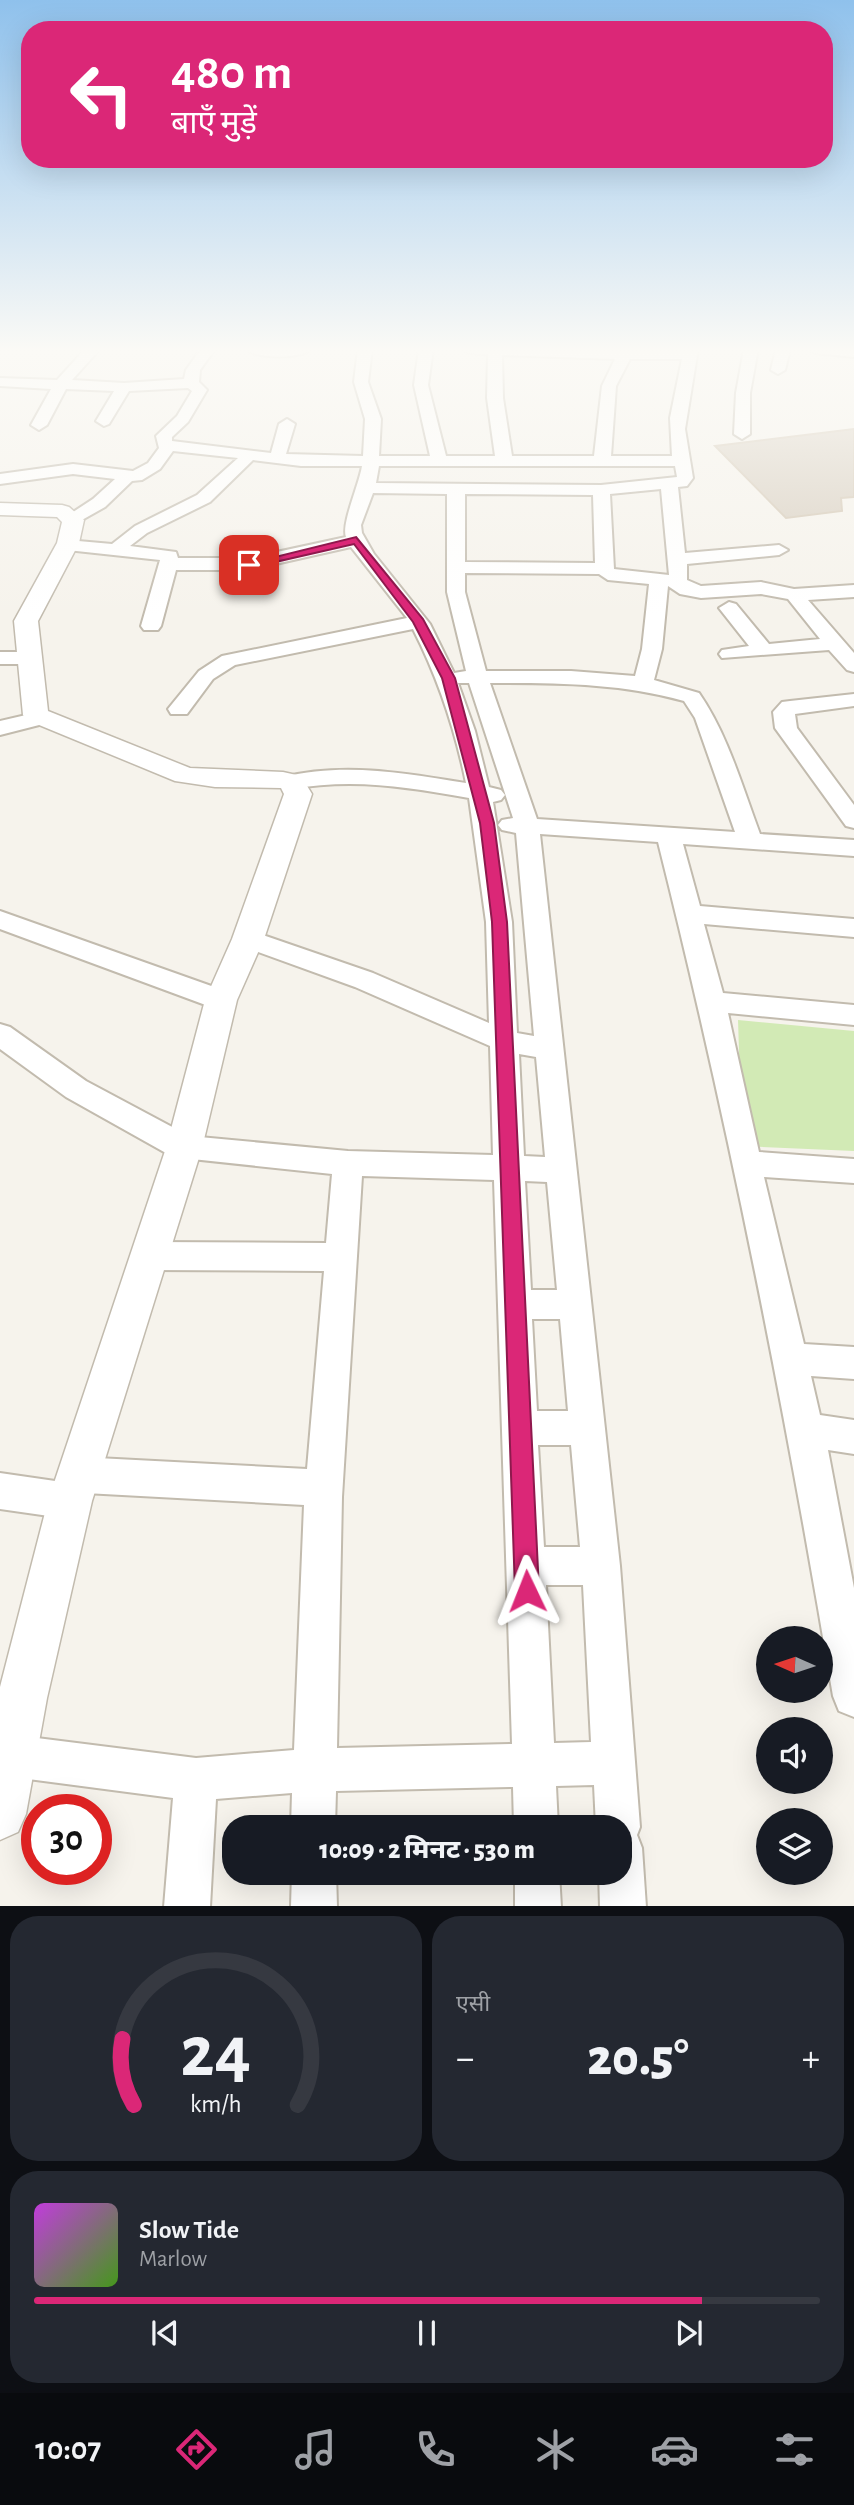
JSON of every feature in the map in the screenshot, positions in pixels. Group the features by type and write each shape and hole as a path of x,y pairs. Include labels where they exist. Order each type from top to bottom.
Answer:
{"street":[{"path":"163,438 162,443 168,447 277,458 371,461 682,461"},
{"path":"277,458 283,438"},
{"path":"372,438 367,488 352,524 356,540 463,677 522,811 550,1049 601,1566 617,1815"},
{"path":"434,438 439,460"},
{"path":"501,438 504,460"},
{"path":"602,461 604,438"},
{"path":"367,488 601,491 669,485 685,478 677,438"},
{"path":"0,479 73,469 136,477 150,469 168,447"},
{"path":"119,548 136,530 181,512 217,489 250,454"},
{"path":"126,477 70,536 26,621 34,711 39,718 198,778 270,778 291,782 381,776 483,809 522,811 669,837 854,848"},
{"path":"643,683 667,581 680,573 669,485"},
{"path":"456,490 455,567 463,677 499,922 507,1042 536,1815"},
{"path":"601,491 604,569"},
{"path":"0,509 62,511 70,536"},
{"path":"70,536 119,548 170,556 151,626"},
{"path":"170,564 243,565 356,540"},
{"path":"679,559 779,550"},
{"path":"455,567 604,569 616,576 667,581 687,590 701,592 761,588 794,595 854,591"},
{"path":"794,595 854,666"},
{"path":"729,608 763,650"},
{"path":"178,709 206,675 229,660 418,622"},
{"path":"729,654 835,643"},
{"path":"0,658 30,658"},
{"path":"463,677 571,677 643,683 683,693 698,704 750,840"},
{"path":"854,700 790,707 784,712 786,728 854,821"},
{"path":"0,728 39,718"},
{"path":"0,1814 22,1698 74,1488 184,1148 221,1000 248,939 294,813 298,794 291,782"},
{"path":"669,837 712,1002 806,1430 854,1696"},
{"path":"689,914 854,928"},
{"path":"0,920 221,1000"},
{"path":"248,939 364,980 507,1042 550,1049"},
{"path":"712,1002 854,1015"},
{"path":"0,1034 76,1089 184,1148 348,1163 561,1170"},
{"path":"313,1815 324,1488 348,1163"},
{"path":"746,1163 854,1171"},
{"path":"149,1256 341,1257"},
{"path":"516,1304 575,1306"},
{"path":"789,1359 854,1363"},
{"path":"521,1428 587,1428"},
{"path":"806,1430 854,1437"},
{"path":"0,1492 74,1488 324,1488"},
{"path":"526,1566 601,1566"},
{"path":"13,1756 196,1779 313,1770 614,1763"},
{"path":"187,1906 196,1779"},
{"path":"314,1885 314,1906"},
{"path":"537,1885 538,1906"},
{"path":"622,1885 623,1906"}],"green space":[{"path":"738,1020 854,1031 854,1151 742,1146"}],"building":[{"path":"781,438 854,438 854,497 841,498 842,511 786,518 715,446"}],"route":[{"path":"249,565 356,540 418,622 448,678 487,823 499,922 507,1042 527,1591"}]}
